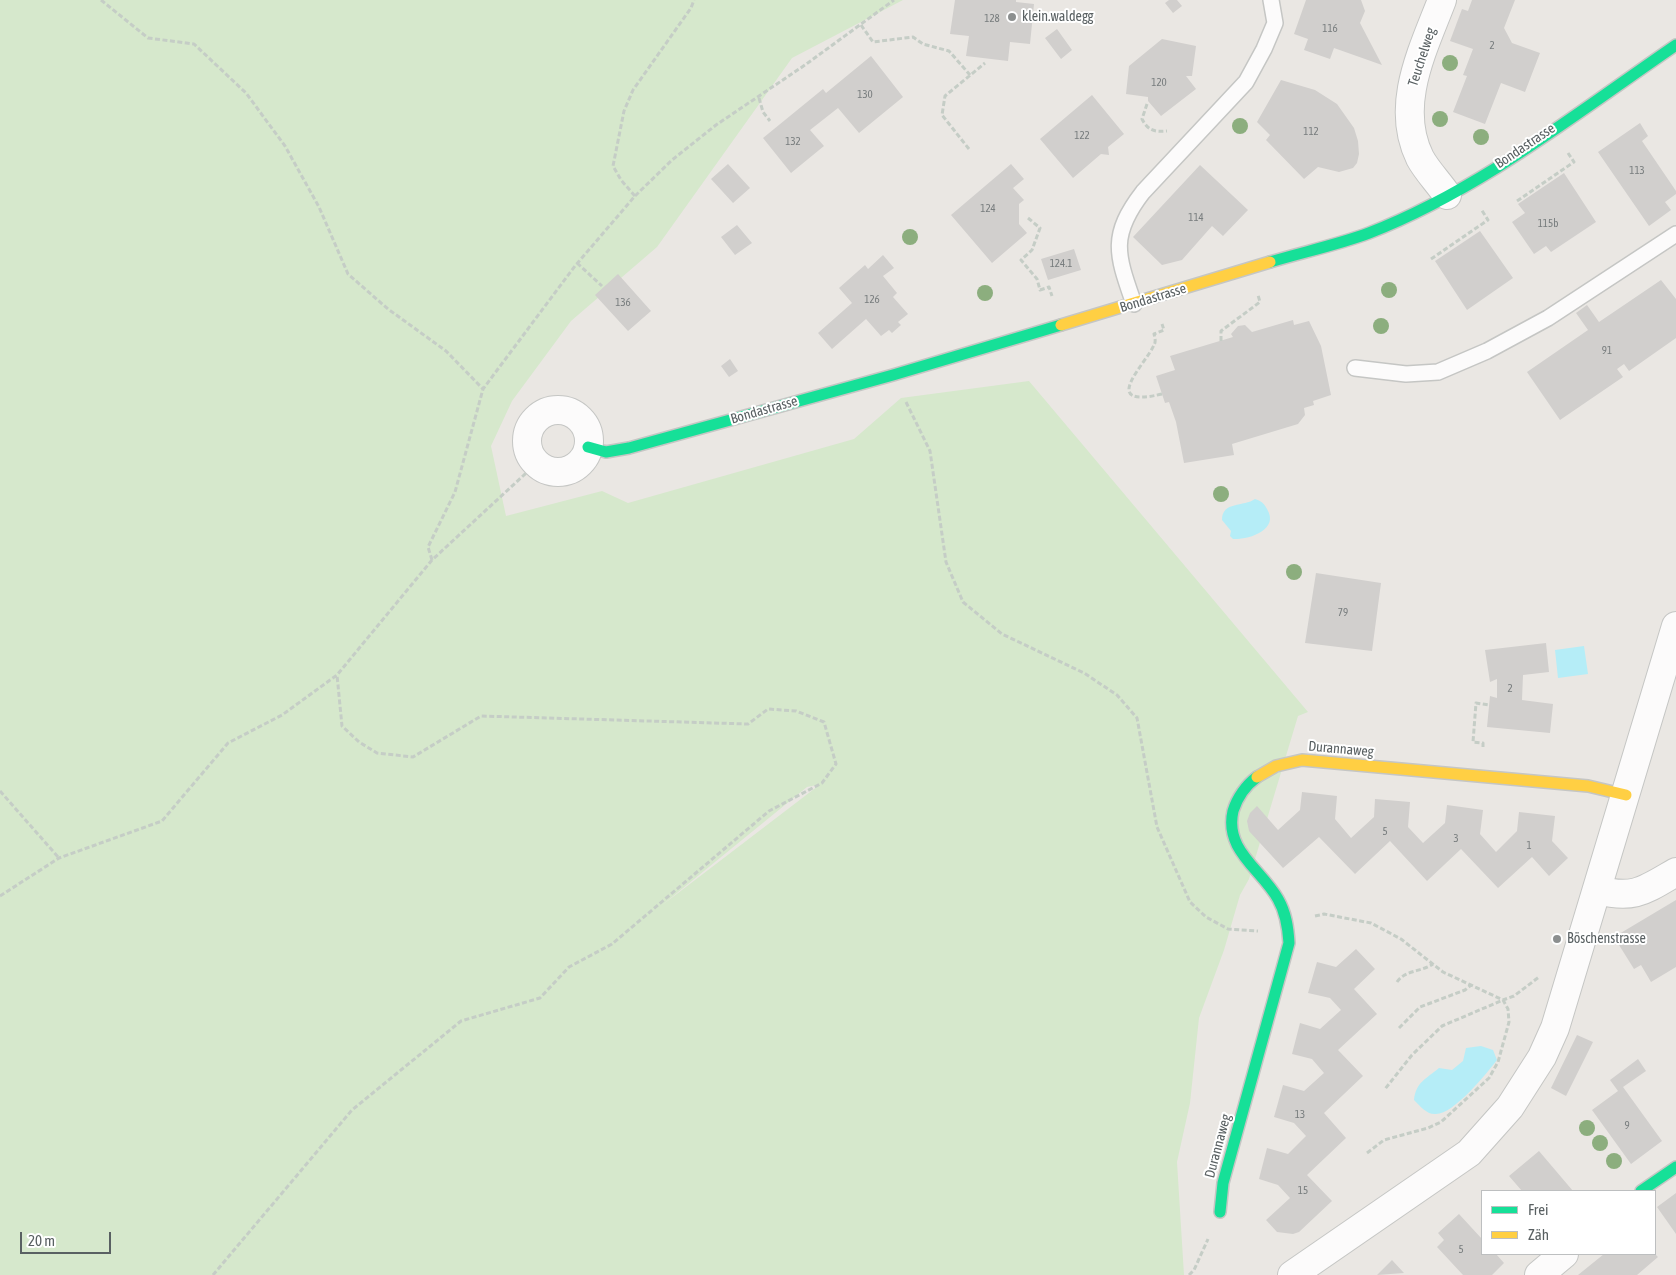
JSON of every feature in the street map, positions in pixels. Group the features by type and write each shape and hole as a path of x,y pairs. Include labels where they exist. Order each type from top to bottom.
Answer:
{"street":[{"name":"Teuchelweg","path":"1442,0 1415,72 1409,100 1410,124 1420,157 1447,195"},
{"name":"Bondastrasse","path":"588,447 606,452 629,448 892,375 1368,234 1400,220 1504,162 1676,45"},
{"path":"555,410 566,411 577,416 584,424 589,435 588,447 584,457 576,465 567,470 551,470 537,463 530,454 527,442 528,430 534,420 544,413 555,410"},
{"path":"1292,1275 1447,1170 1468,1153 1510,1107 1542,1057 1555,1028 1598,890 1676,626"},
{"name":"Durannaweg","path":"1220,1212 1223,1183 1289,942 1289,922 1284,906 1274,890 1239,850 1232,831 1230,820 1233,809 1242,791 1249,783 1271,768 1302,760 1588,786 1626,795"},
{"path":"1598,890 1617,895 1640,893 1676,872"},
{"path":"1642,1190 1676,1167"},
{"path":"1539,1275 1563,1255"}],"lane":[{"path":"1134,304 1121,268 1118,250 1121,226 1143,192 1246,82 1264,50 1275,23 1271,0"},
{"path":"1355,368 1406,374 1438,372 1487,351 1548,318 1676,234"}],"path":[{"path":"101,0 148,38 194,44 246,93 285,146 319,207 348,274 388,310 446,351 483,389"},
{"path":"635,196 621,180 613,166 624,111 633,90 691,8 694,0"},
{"path":"432,560 428,547 455,492 483,389 577,263 635,196 672,160 716,125 759,98 894,0"},
{"path":"861,25 873,42 913,37 923,44 948,50 970,75"},
{"path":"969,150 942,115 945,96 985,63"},
{"path":"759,98 764,112 770,121"},
{"path":"1147,104 1142,120 1148,128 1157,132 1184,128 1194,139"},
{"path":"1517,201 1574,162 1568,152"},
{"path":"1431,259 1488,220 1481,208"},
{"path":"1028,218 1040,228 1032,250 1021,260 1037,279 1040,289"},
{"path":"577,263 602,286"},
{"path":"1221,341 1221,331 1260,302 1258,294"},
{"path":"1155,337 1154,345 1131,378 1130,386 1132,394 1136,397 1143,398 1162,394"},
{"path":"904,398 930,451 946,562 963,602 1002,634 1084,673 1117,695 1137,718 1158,827 1190,902 1206,917 1228,929 1254,932 1262,929"},
{"path":"0,896 59,858 162,821 228,743 282,715 337,676 432,560 537,463"},
{"path":"213,1275 352,1110 462,1021 540,998 569,967 612,944 770,811 822,782 836,764 824,722 796,710 768,709 748,724 481,716 413,757 377,753 358,742 342,726 337,676"},
{"path":"1473,740 1476,703 1490,705"},
{"path":"0,791 59,858"},
{"path":"1308,917 1324,914 1371,923 1401,939 1443,972 1503,1000 1508,1009 1509,1022 1498,1062 1489,1078 1441,1122 1428,1128 1384,1140 1367,1153"},
{"path":"1397,982 1407,973 1421,971 1433,964"},
{"path":"1385,1089 1412,1056 1442,1026 1514,996 1546,971"},
{"path":"1399,1028 1420,1007 1465,990 1470,984"},
{"path":"1189,1275 1194,1270 1220,1212"}],"green space":[{"path":"0,0 903,0 792,58 657,247 571,321 512,401 491,446 506,516 602,491 628,503 854,439 901,398 1029,381 1308,712 1298,716 1249,879 1240,895 1224,950 1199,1018 1190,1103 1177,1162 1184,1275 0,1275","holes":["818,786 661,906 807,787"]}],"water":[{"path":"1255,499 1262,502 1266,507 1270,516 1269,523 1266,528 1254,535 1233,539 1230,536 1231,531 1222,520 1223,514 1234,505"},
{"path":"1584,646 1588,674 1558,678 1555,650"},
{"path":"1481,1046 1493,1050 1497,1060 1461,1100 1443,1112 1433,1114 1427,1112 1414,1100 1419,1085 1426,1078 1439,1068 1452,1070 1463,1061 1466,1048"}],"building":[{"path":"955,0 1016,0 1016,2 1034,4 1030,44 1010,42 1008,61 966,56 969,36 950,34"},
{"path":"1169,0 1177,0 1182,6 1173,13 1165,3"},
{"path":"1306,0 1361,0 1365,11 1360,23 1382,65 1334,48 1330,59 1304,50 1308,39 1294,34"},
{"path":"1472,0 1515,0 1504,28 1512,43 1540,53 1525,92 1501,83 1485,124 1453,112 1467,76 1463,75 1473,49 1450,41 1462,9 1468,11"},
{"path":"1057,29 1072,50 1061,59 1045,38"},
{"path":"1162,39 1196,46 1192,76 1186,76 1196,89 1161,116 1148,101 1148,97 1126,94 1129,66"},
{"path":"871,56 903,97 859,133 838,108 810,130 824,146 791,173 763,138 823,89 826,93"},
{"path":"1281,80 1315,90 1337,104 1354,128 1358,141 1359,154 1357,163 1353,168 1339,172 1318,167 1304,179 1266,140 1270,135 1257,122"},
{"path":"1092,95 1124,134 1108,147 1109,155 1101,154 1073,178 1040,139"},
{"path":"1640,123 1648,136 1642,141 1676,191 1676,194 1665,202 1671,210 1649,226 1598,152"},
{"path":"728,164 750,188 733,203 711,179"},
{"path":"1011,164 1024,179 1013,188 1024,200 1019,204 1019,224 1027,233 992,263 951,215"},
{"path":"1200,165 1248,210 1223,236 1212,226 1182,260 1162,265 1133,237"},
{"path":"1564,173 1596,222 1551,252 1546,246 1534,254 1512,222 1525,213 1518,204"},
{"path":"737,225 752,243 735,255 721,237"},
{"path":"1480,231 1513,278 1467,310 1435,261"},
{"path":"1074,249 1081,270 1048,280 1041,259"},
{"path":"883,255 894,268 883,276 897,293 893,297 908,314 898,322 901,325 892,333 889,330 881,336 866,319 832,349 818,333 852,303 839,288 865,265 868,269"},
{"path":"618,274 651,311 628,331 595,295"},
{"path":"1661,280 1676,299 1676,338 1629,371 1624,364 1617,369 1623,377 1560,420 1527,372 1588,330 1576,313 1587,305 1599,322"},
{"path":"1293,320 1294,325 1309,321 1321,346 1331,395 1313,401 1314,405 1304,408 1305,415 1298,424 1232,444 1234,455 1184,463 1176,422 1169,402 1165,403 1156,376 1175,370 1170,356 1233,337 1231,334 1238,326 1245,325 1252,332"},
{"path":"730,359 738,371 729,377 721,366"},
{"path":"1316,573 1381,583 1372,651 1305,643"},
{"path":"1546,643 1549,672 1523,675 1522,700 1553,704 1550,733 1487,727 1490,696 1497,698 1497,679 1490,682 1485,650"},
{"path":"1302,792 1337,796 1335,819 1351,838 1374,817 1375,799 1410,802 1408,827 1423,843 1445,823 1447,805 1483,810 1480,834 1496,852 1517,831 1519,812 1555,816 1552,841 1568,858 1549,876 1532,857 1498,888 1461,849 1427,881 1390,841 1355,874 1319,837 1283,868 1249,831 1247,821 1250,813 1257,806 1278,830 1300,810"},
{"path":"1676,900 1676,967 1651,982 1641,965 1634,969 1614,937"},
{"path":"1356,949 1375,969 1354,989 1377,1014 1338,1050 1363,1076 1324,1113 1346,1138 1307,1175 1332,1201 1299,1232 1293,1234 1277,1232 1266,1220 1290,1198 1278,1185 1259,1179 1267,1148 1288,1154 1306,1136 1294,1123 1274,1117 1283,1085 1304,1091 1324,1073 1312,1059 1292,1054 1300,1023 1320,1029 1341,1010 1330,998 1308,993 1317,962 1336,967"},
{"path":"1577,1035 1593,1042 1566,1096 1551,1088"},
{"path":"1638,1059 1646,1071 1623,1087 1662,1141 1631,1164 1592,1110 1618,1091 1610,1080"},
{"path":"1539,1151 1572,1190 1521,1190 1509,1176"},
{"path":"1676,1193 1676,1234 1657,1207"},
{"path":"1459,1214 1481,1238 1481,1255 1497,1255 1504,1263 1492,1275 1463,1275 1437,1247 1444,1240 1438,1233"},
{"path":"1603,1255 1656,1255 1658,1257 1637,1275 1578,1275"},
{"path":"1392,1260 1404,1273 1377,1275"}],"traffic: fast":[{"path":"1270,262 1369,233 1450,195 1565,123 1676,45"},
{"path":"588,447 606,452 629,448 893,375 1061,325"},
{"path":"1220,1212 1223,1183 1289,943 1286,920 1278,899 1246,858 1234,837 1232,825 1233,811 1239,797 1257,777"},
{"path":"1642,1190 1676,1167"}],"traffic: slow":[{"path":"1061,325 1270,262"},
{"path":"1257,777 1276,766 1302,760 1588,786 1626,795"}],"place":[{"name":"klein.waldegg","path":"1012,17"},
{"name":"Böschenstrasse","path":"1557,939"}]}
